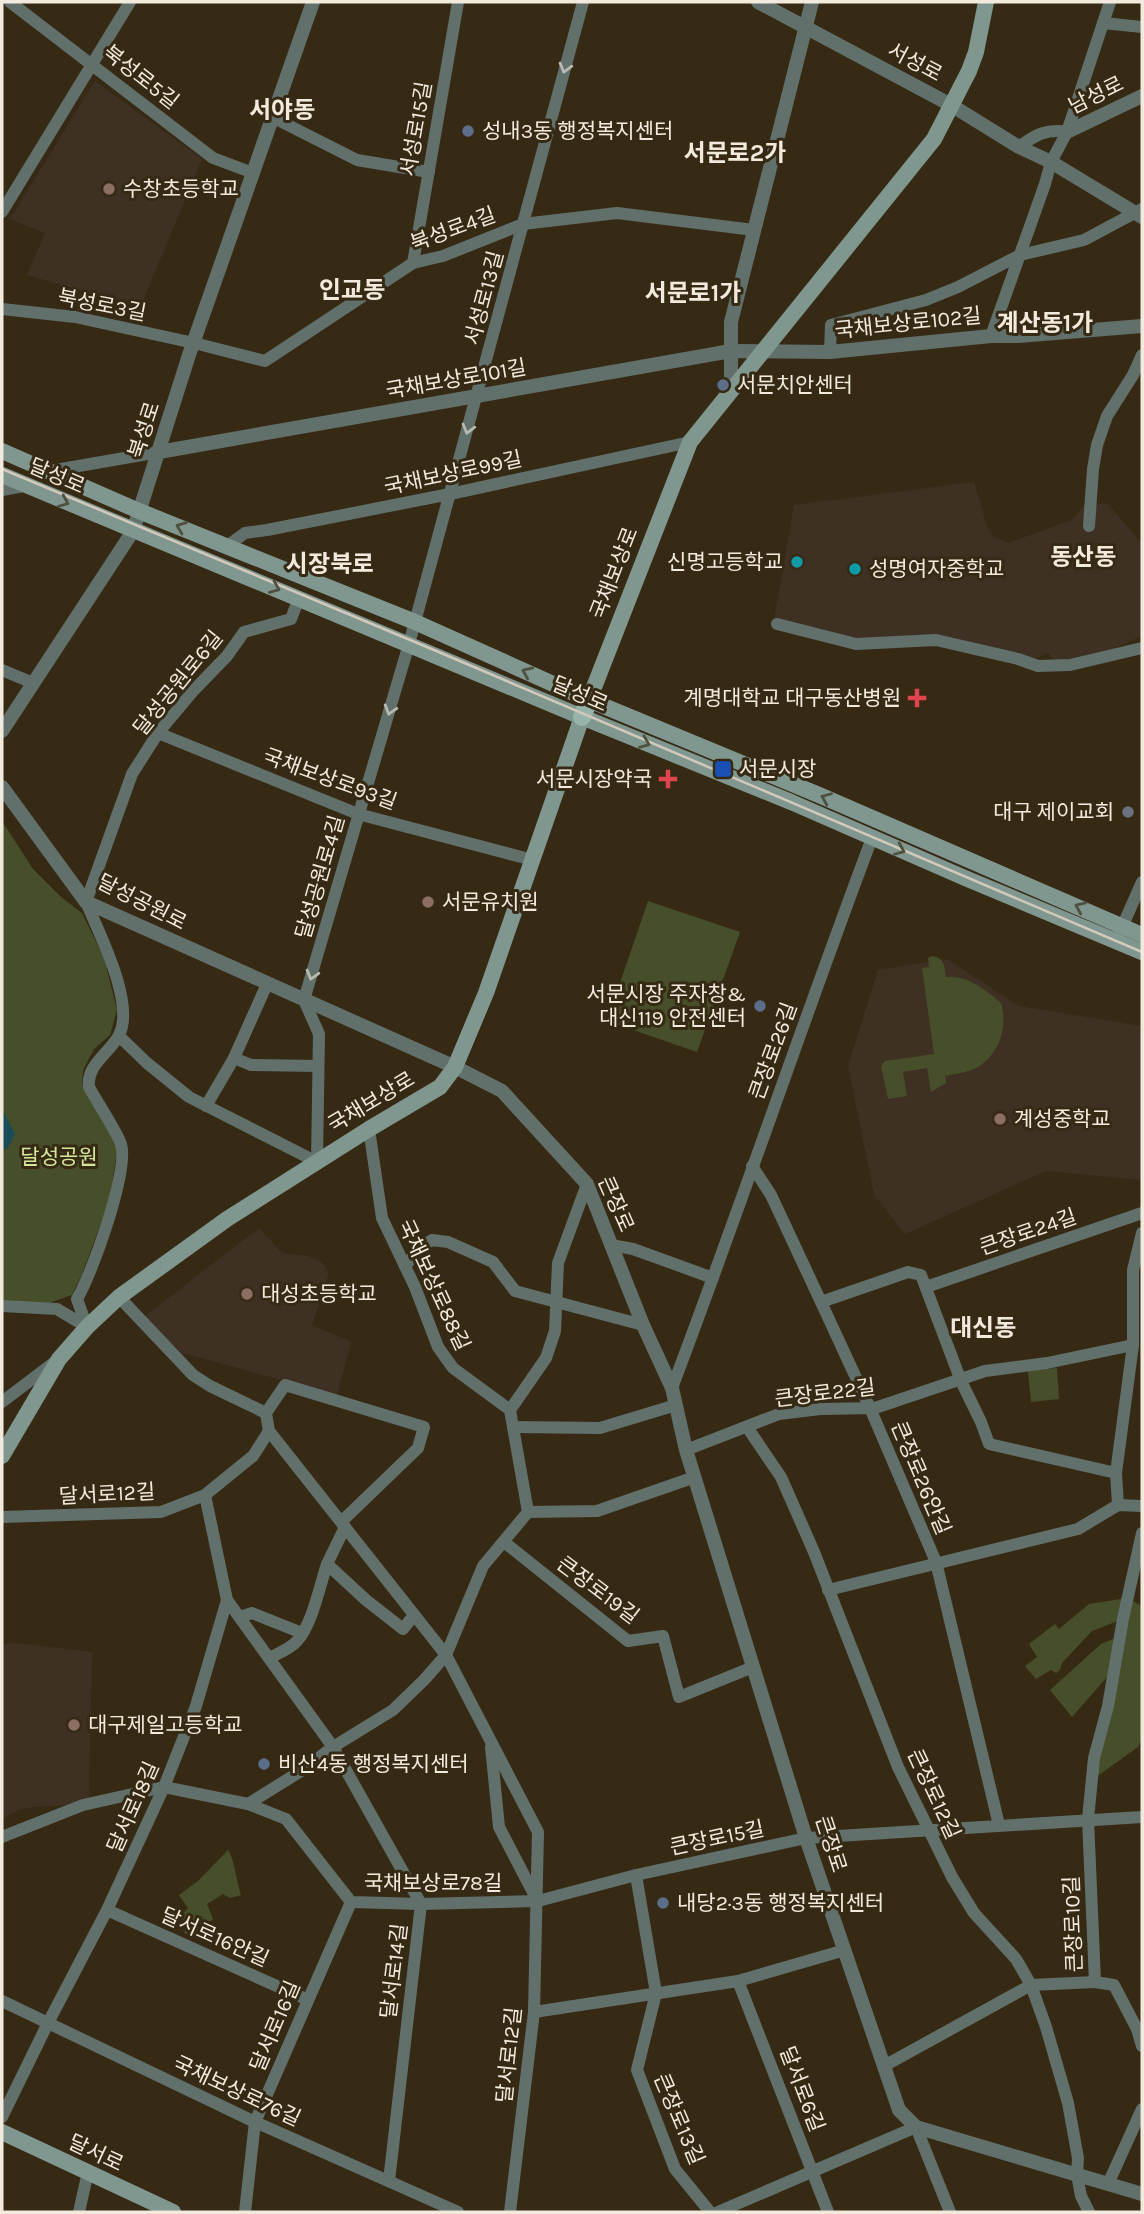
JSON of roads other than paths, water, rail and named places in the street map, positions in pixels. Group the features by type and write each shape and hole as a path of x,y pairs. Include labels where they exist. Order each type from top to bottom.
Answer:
{"main road":[{"name":"국채보상로","path":"2,1456 59,1359 87,1327 119,1297 227,1219 440,1087 455,1067 486,993 582,717 690,442 933,139 969,71 976,52 986,2"},
{"path":"2,451 139,511 415,622 589,700 819,795 1120,934 1142,935"},
{"name":"달성로","path":"2,475 872,838 1120,934 1142,952"},
{"name":"달서로","path":"2,2132 173,2212"}],"street":[{"name":"북성로5길","path":"10,2 213,158 253,173"},
{"path":"2,212 130,2"},
{"name":"북성로","path":"2,731 133,531 194,342 313,2"},
{"name":"서성로15길","path":"413,262 458,2"},
{"name":"서성로13길","path":"410,644 583,2"},
{"name":"서성로","path":"758,2 951,104 1019,147 1051,162 1140,213"},
{"path":"732,388 731,322 812,2"},
{"path":"991,336 1051,162 1067,132 1110,2"},
{"path":"1104,23 1142,27"},
{"name":"남성로","path":"1067,132 1142,96"},
{"path":"272,117 358,160 429,172"},
{"path":"1019,147 1034,136 1053,129 1067,132"},
{"name":"북성로4길","path":"194,342 265,361 413,262 443,256 523,225 617,213 754,230"},
{"name":"서성로","path":"830,352 831,325 926,300 1020,255 1084,240 1140,213"},
{"name":"북성로3길","path":"2,309 75,317 194,342"},
{"name":"국채보상로102길","path":"760,353 830,352 991,336 1142,326"},
{"name":"국채보상로101길","path":"159,452 731,351 760,353"},
{"path":"1089,526 1097,445 1107,416 1133,375 1142,355"},
{"name":"국채보상로99길","path":"227,546 244,533 450,494 690,442"},
{"name":"달성로","path":"50,471 159,452"},
{"path":"2,489 24,485"},
{"name":"달성공원로6길","path":"86,902 132,774 158,733 227,656 244,632 292,619 299,598"},
{"path":"777,625 856,644 936,640 1038,666 1070,665 1142,648"},
{"name":"달성공원로4길","path":"304,1000 410,644"},
{"path":"2,670 33,683"},
{"name":"국채보상로93길","path":"158,733 358,814 533,860"},
{"name":"달성공원로","path":"2,787 86,902 455,1067"},
{"name":"큰장로26길","path":"672,1388 872,838"},
{"path":"1120,934 1142,882"},
{"path":"86,902 111,960 121,994 123,1022 119,1036 93,1068 88,1079 89,1087 122,1145 120,1178 87,1282 77,1299 87,1327"},
{"path":"206,1105 234,1058 267,984"},
{"path":"304,1000 319,1034 317,1162"},
{"name":"국채보상로","path":"119,1036 146,1063 189,1097 317,1162"},
{"path":"234,1058 251,1065 318,1066"},
{"name":"큰장로","path":"455,1067 502,1091 587,1184 643,1325 672,1388 686,1450 806,1838 899,2110 916,2127"},
{"name":"국채보상로88길","path":"369,1129 382,1218 438,1347 453,1368 510,1410"},
{"name":"큰장로26안길","path":"752,1166 771,1195 821,1302 936,1562 999,1825"},
{"path":"247,1804 393,1710 446,1655 483,1566 528,1512 510,1410 546,1358 555,1331 558,1263 587,1184"},
{"name":"큰장로24길","path":"821,1302 908,1272 924,1281 1142,1213"},
{"path":"1118,1505 1116,1473 1133,1345 1133,1270 1142,1233"},
{"path":"405,1266 421,1247 432,1240 448,1242 493,1262 514,1291 643,1325"},
{"path":"611,1245 633,1249 713,1278"},
{"path":"924,1281 961,1381 989,1444 1116,1473"},
{"path":"119,1297 193,1375 266,1413 285,1385 424,1427 418,1448 343,1524 299,1640 269,1658"},
{"path":"2,1306 57,1309 87,1327"},
{"name":"큰장로22길","path":"686,1450 779,1414 820,1409 875,1408 985,1371 1047,1363 1133,1345"},
{"path":"2,1402 59,1359"},
{"path":"513,1427 600,1428 676,1405"},
{"name":"달서로12길","path":"266,1413 269,1431 446,1655 538,1832 534,2012 510,2212"},
{"name":"큰장로12길","path":"747,1426 781,1477 898,1767 952,1877 974,1913 1016,1959 1031,1985 1068,2103 1077,2158 1077,2175"},
{"name":"달서로12길","path":"2,1517 161,1512 205,1495 253,1456 269,1431"},
{"path":"528,1512 597,1511 695,1477"},
{"name":"달서로18길","path":"2,2117 107,1910 164,1787 196,1706 227,1600 205,1495"},
{"path":"828,1590 1078,1529 1118,1505 1142,1506"},
{"name":"큰장로10길","path":"1142,1532 1108,1706 1094,1758 1088,1819 1095,1982 1114,1985 1137,2029 1142,2046"},
{"name":"큰장로19길","path":"504,1542 628,1641 663,1636 679,1697 753,1667"},
{"path":"327,1564 403,1629 414,1615"},
{"name":"달서로14길","path":"227,1600 333,1747 421,1904 389,2181"},
{"path":"240,1617 252,1613 302,1633"},
{"name":"달서로12길","path":"491,1741 499,1827 538,1901"},
{"name":"국채보상로78길","path":"2,1837 83,1805 164,1787 247,1804 286,1819 351,1902 421,1904 538,1901"},
{"name":"큰장로15길","path":"538,1901 636,1875 806,1838 1142,1817"},
{"path":"636,1875 656,1993"},
{"name":"달서로16길","path":"244,2212 255,2122 351,1902"},
{"name":"달서로16안길","path":"107,1910 308,2000"},
{"path":"534,2012 738,1981 845,1951"},
{"name":"달서로6길","path":"738,1981 828,2212"},
{"path":"884,2066 1031,1985 1095,1982"},
{"name":"큰장로13길","path":"656,1993 638,2070 675,2169 710,2212"},
{"name":"국채보상로76길","path":"2,2001 255,2122 458,2212"},
{"path":"1108,2184 1142,2109"},
{"path":"916,2127 950,2212"},
{"path":"718,2212 916,2127 1142,2194"},
{"path":"79,2212 88,2172"},
{"path":"1077,2175 1081,2196 1089,2212"}],"water":[{"path":"2,1109 15,1134 7,1149 2,1149"}],"railway":[{"path":"2,469 1142,952"}],"place":[{"name":"성내3동 행정복지센터","path":"468,131"},
{"name":"수창초등학교","path":"109,189"},
{"name":"서문치안센터","path":"723,385"},
{"name":"신명고등학교","path":"797,562"},
{"name":"성명여자중학교","path":"855,569"},
{"name":"계명대학교 대구동산병원","path":"917,698"},
{"name":"서문시장","path":"723,769"},
{"name":"서문시장약국","path":"668,779"},
{"name":"대구 제이교회","path":"1128,812"},
{"name":"서문유치원","path":"428,902"},
{"name":"서문시장 주자창& 대신119 안전센터","path":"760,1006"},
{"name":"계성중학교","path":"1000,1119"},
{"name":"대성초등학교","path":"247,1294"},
{"name":"대구제일고등학교","path":"74,1725"},
{"name":"비산4동 행정복지센터","path":"264,1764"},
{"name":"내당2·3동 행정복지센터","path":"663,1903"}],"district":[{"name":"서야동","path":"282,110"},
{"name":"서문로2가","path":"735,153"},
{"name":"인교동","path":"352,290"},
{"name":"서문로1가","path":"693,293"},
{"name":"계산동1가","path":"1045,323"},
{"name":"동산동","path":"1083,557"},
{"name":"시장북로","path":"330,564"},
{"name":"대신동","path":"983,1328"}],"park label":[{"name":"달성공원","path":"59,1157"}]}
